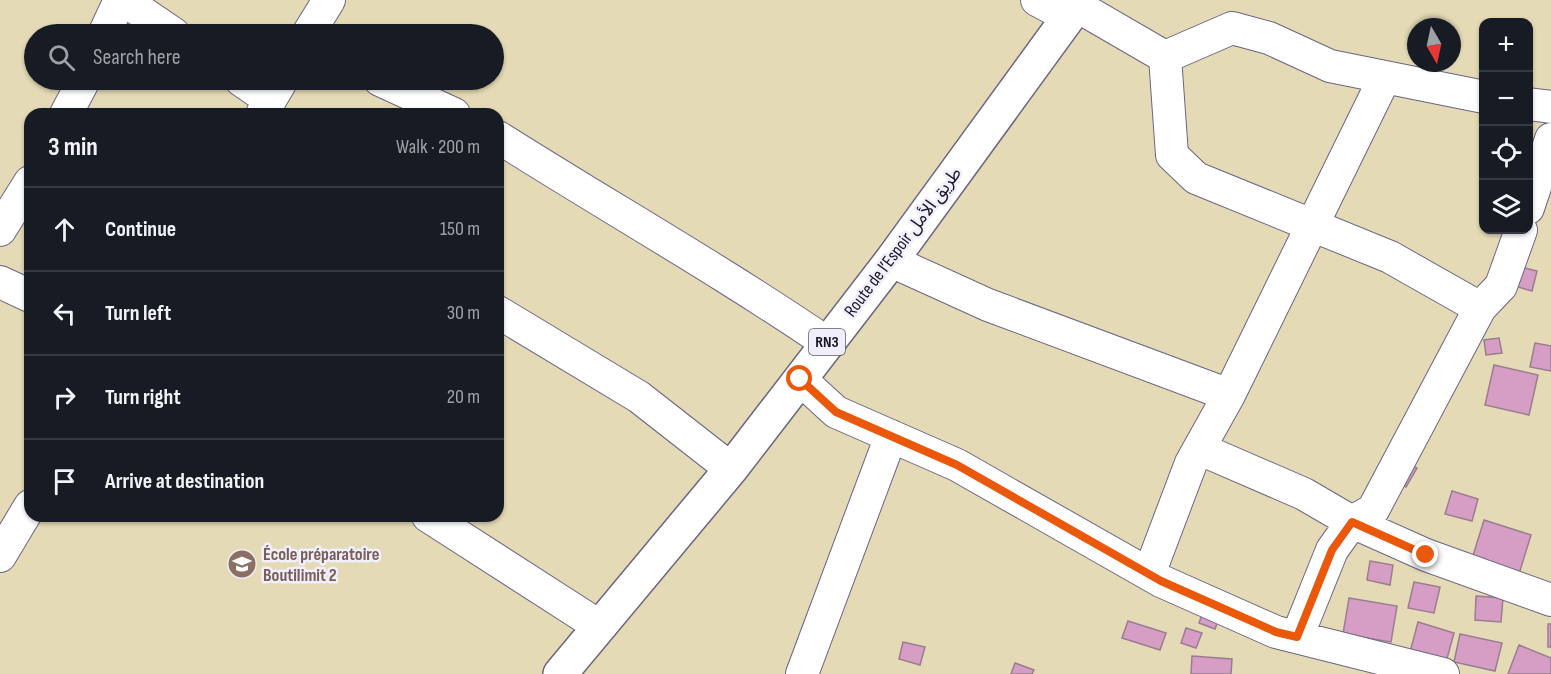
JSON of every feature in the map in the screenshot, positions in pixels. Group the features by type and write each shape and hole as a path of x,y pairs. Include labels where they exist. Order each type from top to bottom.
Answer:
{"highway":[{"name":"Route de l’Espoir طريق الأمل","path":"565,672 598,626 731,469 891,261 1075,7"}],"street":[{"path":"109,24 122,0 159,24"},
{"path":"315,24 329,0"},
{"path":"1036,0 1075,7 1165,57"},
{"path":"1165,57 1232,28 1269,38 1330,66 1384,79 1479,96"},
{"path":"1165,57 1172,155 1196,178 1390,257 1480,308"},
{"path":"1149,574 1191,463 1229,395 1384,79"},
{"path":"69,108 79,90"},
{"path":"258,90 271,98"},
{"path":"402,90 441,108"},
{"path":"1533,104 1551,106"},
{"path":"1533,193 1551,139"},
{"path":"504,141 607,206 753,293 827,343"},
{"path":"0,230 24,192"},
{"path":"1297,637 1332,550 1352,522 1373,510 1480,308 1501,286 1520,234"},
{"path":"891,261 988,305 1229,395"},
{"path":"0,282 24,293"},
{"path":"504,316 639,397 731,469"},
{"path":"800,379 836,412 957,465 1149,574 1276,632 1443,674"},
{"path":"802,674 891,436"},
{"path":"1200,449 1304,494 1352,522 1426,555 1551,600"},
{"path":"0,556 24,516"},
{"path":"437,522 598,626"}],"sand":[{"path":"0,0 1551,0 1551,674 0,674"}],"building":[{"path":"1517,266 1537,271 1532,291 1511,285"},
{"path":"1499,338 1502,353 1486,355 1484,340"},
{"path":"1535,343 1551,346 1551,371 1530,367"},
{"path":"1494,365 1538,375 1529,415 1485,405"},
{"path":"1403,461 1417,468 1406,487 1393,479"},
{"path":"1452,491 1478,499 1472,521 1445,514"},
{"path":"1484,520 1531,535 1519,574 1472,559"},
{"path":"1370,561 1393,565 1390,585 1367,580"},
{"path":"1414,582 1440,587 1434,613 1408,608"},
{"path":"1476,596 1503,598 1501,622 1475,620"},
{"path":"1349,598 1397,606 1391,642 1343,634"},
{"path":"1204,609 1220,615 1215,629 1199,623"},
{"path":"1128,621 1166,633 1160,650 1122,638"},
{"path":"1418,622 1454,633 1446,662 1410,652"},
{"path":"1548,624 1551,624 1551,647 1548,647"},
{"path":"1186,628 1202,633 1196,648 1181,643"},
{"path":"1460,634 1502,643 1495,671 1454,662"},
{"path":"903,642 925,647 920,665 899,659"},
{"path":"1519,645 1551,658 1551,674 1508,674"},
{"path":"1192,656 1232,659 1231,674 1191,674"},
{"path":"1015,663 1034,670 1032,674 1011,674"}],"place":[{"name":"École préparatoire Boutilimit 2","path":"242,564"}],"route":[{"path":"800,379 836,412 957,465 1161,581 1276,632 1297,637 1332,550 1352,522 1426,555"}]}
